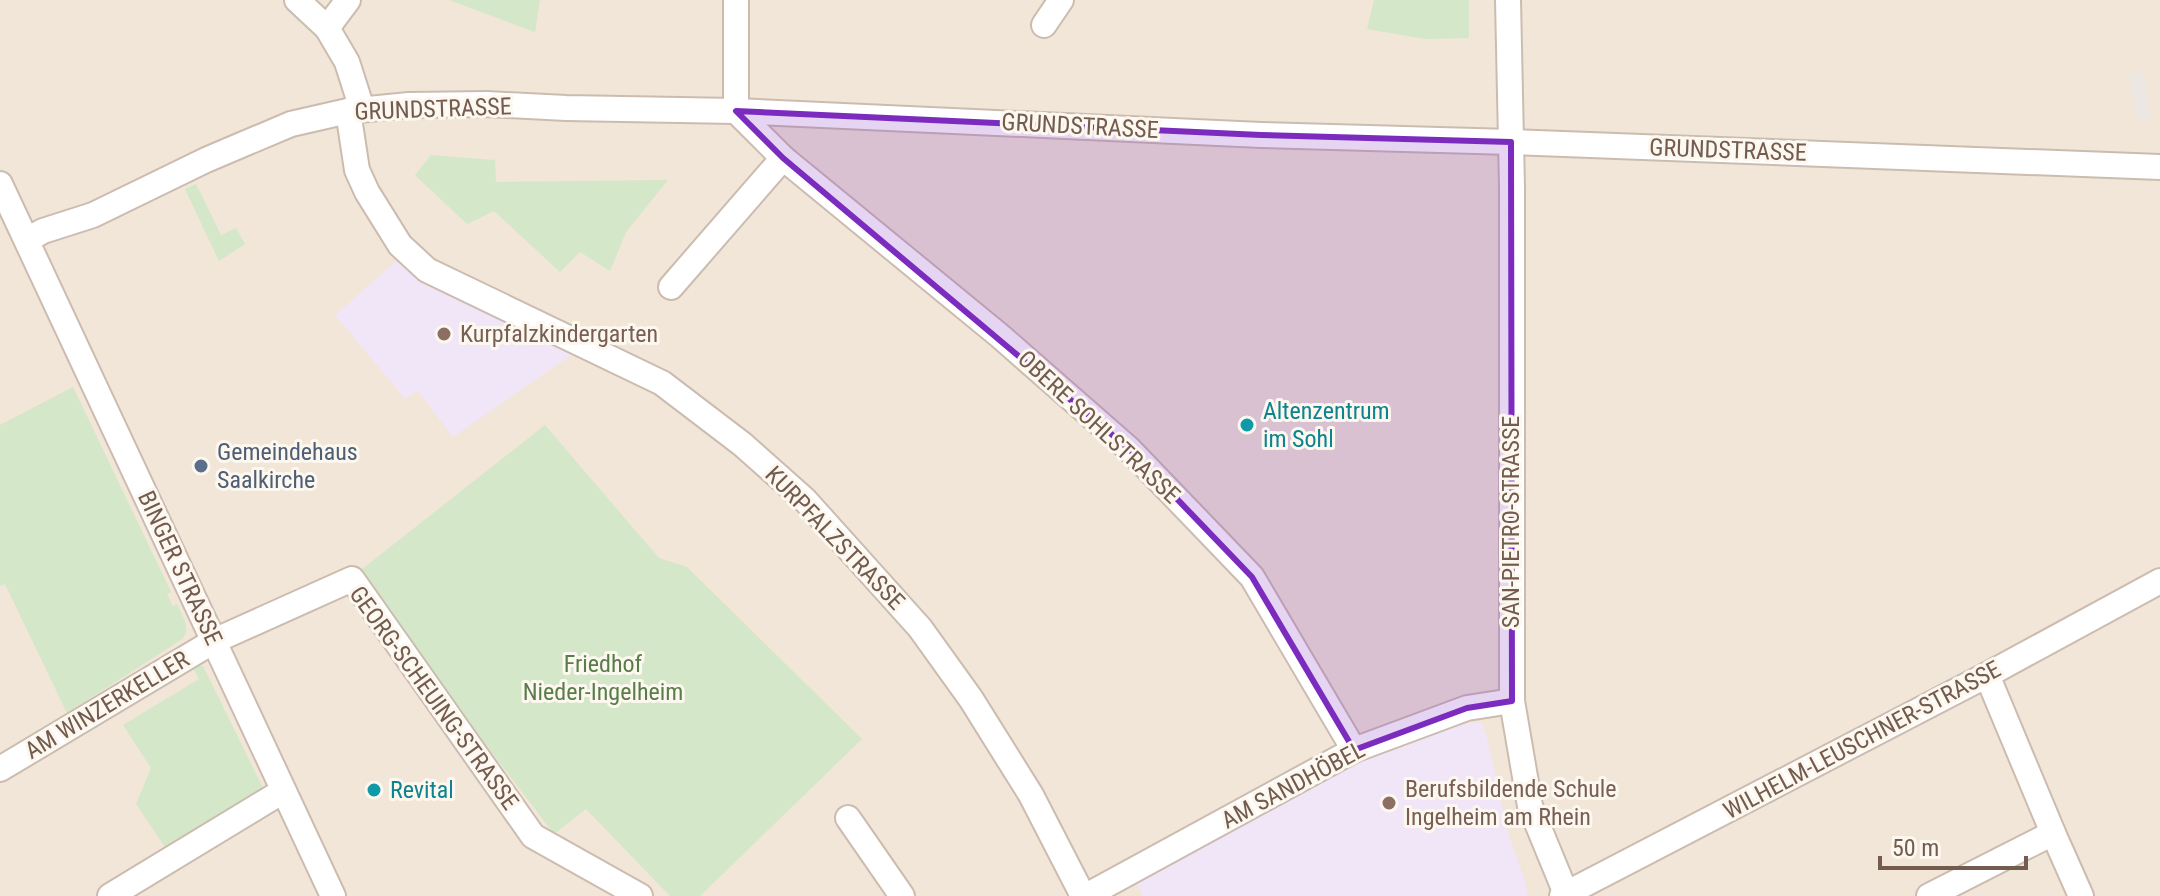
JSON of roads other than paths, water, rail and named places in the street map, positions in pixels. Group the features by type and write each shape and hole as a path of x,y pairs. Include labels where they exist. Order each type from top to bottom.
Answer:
{"street":[{"name":"KURPFALZSTRASSE","path":"297,0 327,28 347,62 355,110 357,170 400,245 427,270 662,383 742,444 805,500 920,628 971,699 1031,795 1084,896"},
{"path":"327,28 348,0"},
{"path":"736,0 736,111"},
{"path":"1044,25 1061,0"},
{"name":"SAN-PIETRO-STRASSE","path":"1508,0 1512,701 1530,806 1565,895"},
{"name":"GRUNDSTRASSE","path":"27,240 43,231 93,215 218,154 291,124 355,110 409,105 487,104 736,111 1261,135 2160,167"},
{"name":"OBERE SOHLSTRASSE","path":"736,111 783,158 1000,336 1129,449 1252,577 1354,750"},
{"path":"671,287 783,158"},
{"name":"BINGER STRASSE","path":"0,184 333,896"},
{"name":"GEORG-SCHEUING-STRASSE","path":"214,641 352,579 533,836 640,896"},
{"name":"WILHELM-LEUSCHNER-STRASSE","path":"1565,895 2160,581"},
{"name":"AM WINZERKELLER","path":"0,769 214,641"},
{"path":"1987,675 2081,896"},
{"name":"AM SANDHÖBEL","path":"1084,896 1354,750 1467,708 1512,701"},
{"path":"110,896 283,791"},
{"path":"848,818 902,896"},
{"path":"1929,896 2053,833"}],"place":[{"name":"Kurpfalzkindergarten","path":"444,334"},
{"name":"Altenzentrum im Sohl","path":"1247,425"},
{"name":"Gemeindehaus Saalkirche","path":"201,466"},
{"name":"Revital","path":"374,790"},
{"name":"Berufsbildende Schule Ingelheim am Rhein","path":"1389,803"}],"park label":[{"name":"Friedhof Nieder-Ingelheim","path":"603,678"}]}
